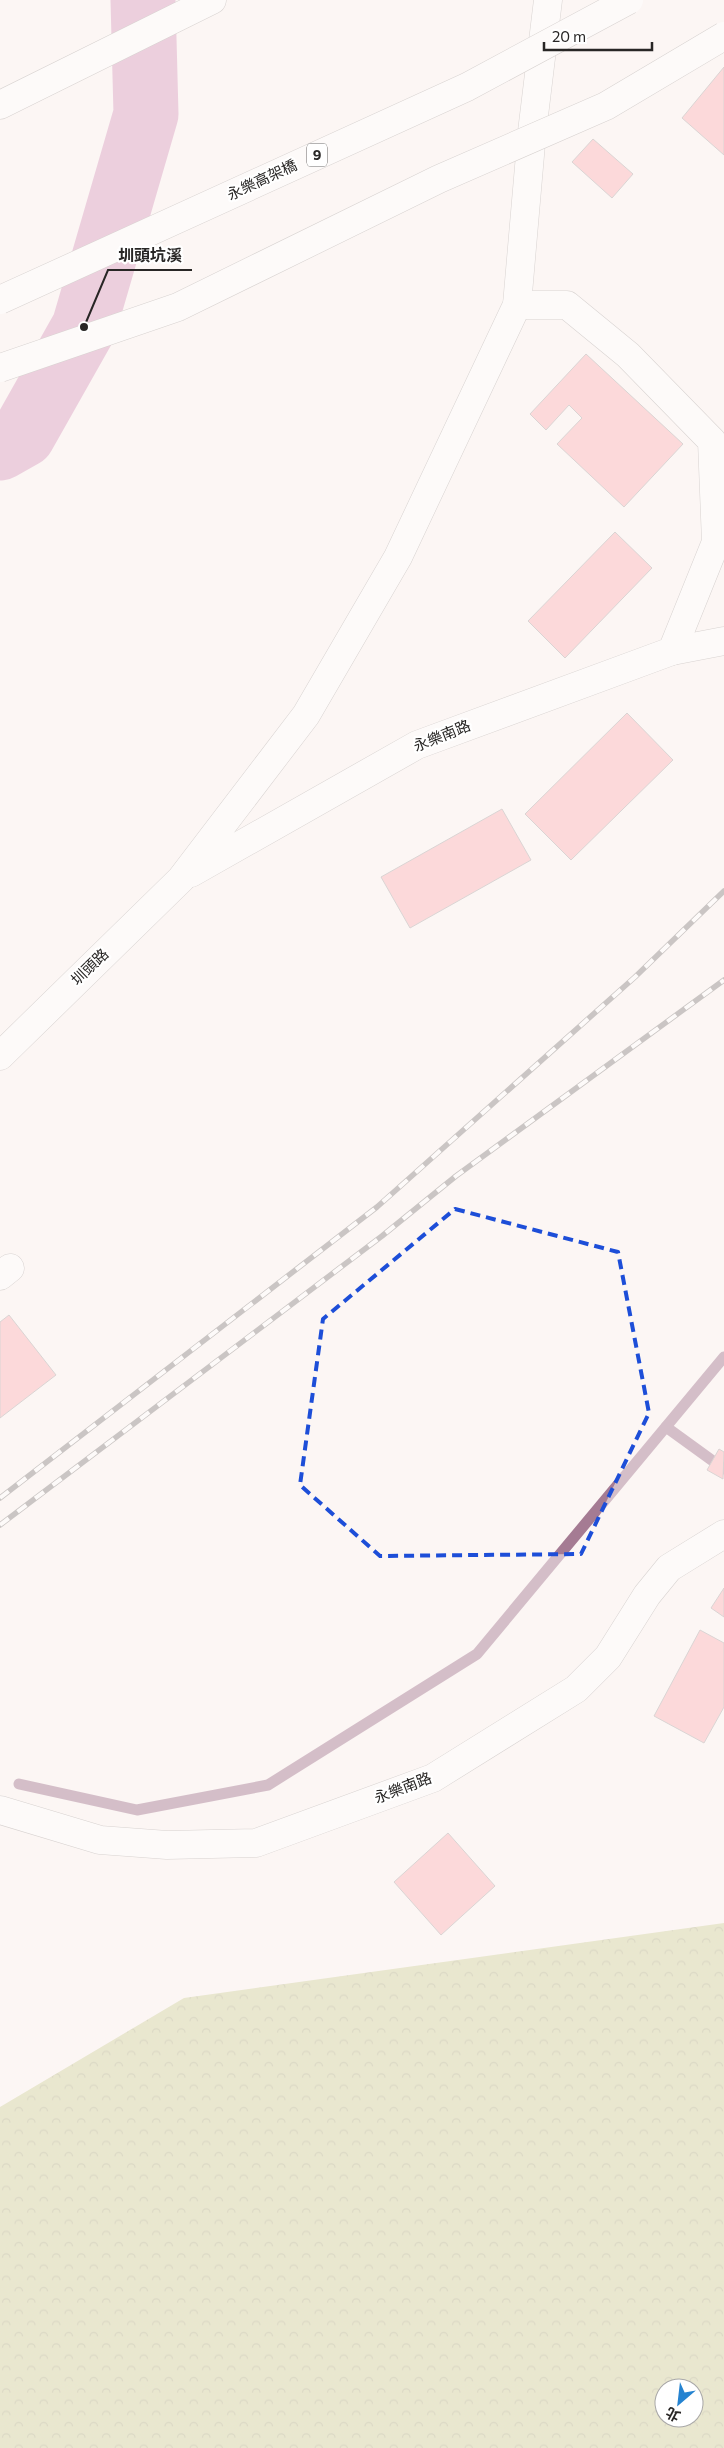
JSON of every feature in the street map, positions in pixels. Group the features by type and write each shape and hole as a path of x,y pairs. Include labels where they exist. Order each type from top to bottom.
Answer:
{"street":[{"path":"0,105 212,0"},
{"path":"181,879 311,707 398,557 517,305 532,132 548,0"},
{"name":"永樂高架橋","path":"0,300 467,87 629,0"},
{"path":"0,368 178,307 439,179 606,106 724,36"},
{"path":"517,305 567,305 628,355 712,441 716,542 672,651"},
{"name":"永樂南路","path":"181,879 417,745 672,651 724,641"},
{"name":"圳頭路","path":"0,1056 181,879"},
{"name":"永樂南路","path":"0,1810 100,1840 167,1845 256,1843 433,1778 576,1689 608,1657 646,1595 669,1568 724,1534"}],"highlighted area":[{"path":"455,1209 618,1252 649,1413 581,1554 380,1556 300,1485 323,1319"}],"green space":[{"path":"724,1923 724,2448 0,2448 0,2107 184,1998"}],"building":[{"path":"724,67 724,155 682,118"},
{"path":"593,139 633,174 612,198 572,162"},
{"path":"586,354 683,444 624,507 557,444 582,418 569,405 546,430 530,414"},
{"path":"615,532 652,568 565,658 528,621"},
{"path":"627,713 673,760 571,860 525,814"},
{"path":"502,809 531,860 410,928 381,877"},
{"path":"9,1315 56,1375 0,1418 0,1322"},
{"path":"719,1449 724,1452 723,1479 707,1470"},
{"path":"724,1588 724,1617 711,1608"},
{"path":"700,1630 724,1643 724,1707 704,1743 654,1716"},
{"path":"448,1833 495,1886 441,1935 394,1882"}],"waterway":[{"path":"0,448 23,435 84,327 146,114 143,0"},
{"path":"19,1784 137,1810 268,1785 477,1654 724,1357"},
{"path":"666,1427 724,1469"}],"railway":[{"path":"0,1498 377,1207 635,977 724,891"},
{"path":"0,1525 382,1236 456,1176 724,980"}],"place":[{"name":"圳頭坑溪","path":"84,327"}]}
